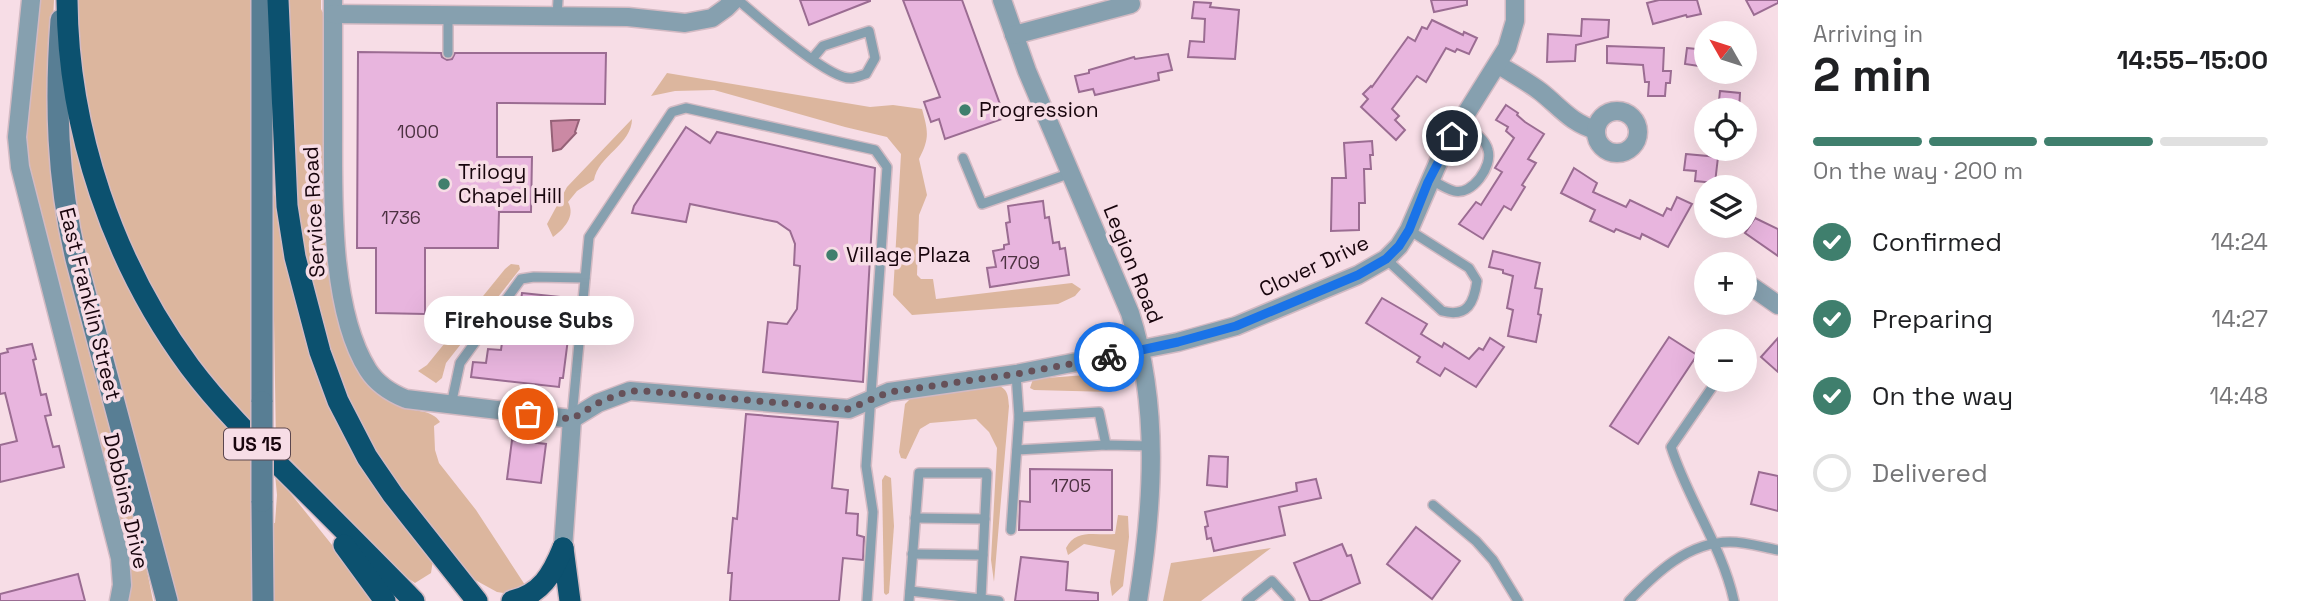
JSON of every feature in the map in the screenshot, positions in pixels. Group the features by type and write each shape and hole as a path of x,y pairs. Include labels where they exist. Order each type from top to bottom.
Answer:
{"highway":[{"name":"US 15","path":"65,0 72,68 82,126 107,211 129,263 158,319 190,367 250,436 414,601"},
{"path":"278,0 286,206 295,257 324,365 338,401 367,457 393,495 479,599"},
{"path":"306,493 385,601"},
{"path":"512,601 530,594 544,584 553,573 563,548"},
{"path":"563,548 569,601"}],"main road":[{"name":"East Franklin Street","path":"65,0 58,65 58,130 65,207 167,601"},
{"path":"262,0 263,601"}],"street":[{"name":"Dobbins Drive","path":"31,0 17,137 20,167 120,558 122,585 119,601"},
{"path":"333,7 448,16 557,8 685,23 712,18 736,0"},
{"name":"Legion Road","path":"1002,0 1027,71 1130,313 1142,350 1148,384 1151,446 1148,538 1138,601"},
{"name":"Clover Drive","path":"572,419 598,403 630,391 849,409 872,397 907,389 1016,374 1142,350 1236,326 1345,280 1386,259 1399,246 1409,230 1444,149 1499,65 1507,48 1515,21 1515,0"},
{"path":"1014,35 1131,4"},
{"name":"Service Road","path":"333,7 334,236 339,278 352,332 368,370 386,388 406,399 572,419"},
{"path":"1499,65 1544,94 1568,117 1596,130"},
{"path":"1757,290 1778,305"},
{"path":"563,548 572,419"}],"lane":[{"path":"736,0 812,59 833,73 849,79 866,74 875,58 869,31 823,46 812,59"},
{"path":"448,16 448,53"},
{"path":"572,419 589,237 672,112 686,108 875,150 887,167 866,466 873,512 867,601"},
{"path":"1430,179 1461,192 1485,171 1489,159 1488,149 1479,137 1461,123"},
{"path":"963,158 982,204 1071,173"},
{"path":"1386,259 1442,311 1463,311 1474,299 1477,281 1469,268 1409,230"},
{"path":"451,405 460,363 522,279 585,278"},
{"path":"1011,530 1019,417 1016,374"},
{"path":"1709,392 1671,447 1715,543 1734,601"},
{"path":"1019,417 1099,412 1106,445"},
{"path":"1017,450 1106,445 1151,446"},
{"path":"981,599 987,473 919,473 910,596 999,601"},
{"path":"1433,505 1476,541 1493,560 1518,601"},
{"path":"915,518 985,519"},
{"path":"1629,601 1668,565 1700,547 1715,543 1744,542 1778,550"},
{"path":"912,554 983,555"},
{"path":"1247,601 1272,581 1290,601"}],"shaded area":[{"path":"37,0 54,0 50,80 153,601 126,601 25,163 25,119"},
{"path":"76,0 256,0 253,423 248,422 187,348 162,309 122,226 93,137 78,46"},
{"path":"284,0 321,0 321,9 326,19 327,244 364,379 390,402 428,413 440,422 434,426 435,450 439,463 476,510 525,585 510,594 497,592 466,575 422,519 369,440 331,354 297,226"},
{"path":"667,73 870,107 893,105 922,109 927,134 919,159 927,195 919,215 917,275 921,279 933,279 936,299 1072,283 1081,289 1075,296 1058,304 912,315 893,295 901,154 887,137 714,90 675,91 651,96"},
{"path":"632,119 627,136 602,164 594,180 577,191 568,202 570,217 553,237 547,224 567,187"},
{"path":"70,120 101,219 252,452 254,601 175,601 74,208 68,123"},
{"path":"579,120 576,133 561,149 553,151 551,121"},
{"path":"274,192 302,322 433,560 431,573 415,583 276,445"},
{"path":"511,264 519,265 520,269 446,363 442,378 436,383 418,371 427,365"},
{"path":"1112,373 1124,381 1111,392 1030,388 1033,379"},
{"path":"997,385 1007,393 1009,406 994,582 991,560 997,448 989,432 976,419 930,423 920,429 906,459 901,458 899,452 905,404 910,399"},
{"path":"275,474 377,601 271,601 271,523 275,523 277,495"},
{"path":"885,475 891,478 894,526 889,593 886,595 882,480"},
{"path":"1118,515 1128,516 1129,537 1123,586 1112,596 1110,582 1115,550 1084,544 1068,555 1066,548 1081,535 1115,534"},
{"path":"1271,548 1201,601 1163,601 1171,563"}],"building":[{"path":"800,0 870,0 870,1 809,25"},
{"path":"903,0 962,0 1005,118 945,139 939,119 931,122 924,102 940,97"},
{"path":"1431,0 1467,0 1467,5 1434,12"},
{"path":"1659,0 1697,0 1701,14 1653,24 1647,3"},
{"path":"1746,0 1778,0 1778,3 1754,15"},
{"path":"1194,2 1211,3 1210,7 1239,10 1235,59 1188,57 1190,41 1204,42 1205,19 1192,18"},
{"path":"1582,19 1609,20 1608,37 1576,45 1575,61 1547,62 1548,34 1581,36"},
{"path":"1432,20 1463,35 1464,32 1477,38 1469,54 1446,48 1426,82 1417,76 1392,109 1399,116 1395,120 1405,130 1396,140 1361,107 1368,99 1363,94 1372,87 1408,37 1415,41 1422,27 1427,29"},
{"path":"1607,46 1664,48 1663,71 1671,71 1665,96 1648,96 1649,82 1645,82 1643,65 1607,63"},
{"path":"1687,48 1694,49 1694,65 1685,64"},
{"name":"Trilogy Chapel Hill","path":"358,52 441,53 447,60 452,59 455,53 606,53 605,104 497,103 497,157 532,157 531,212 499,212 498,248 425,248 425,314 376,313 376,248 357,248"},
{"path":"1168,54 1172,70 1158,73 1159,80 1095,95 1093,89 1079,92 1075,76 1089,73 1089,70 1134,57"},
{"path":"1720,91 1740,93 1740,98 1719,98"},
{"path":"1506,105 1544,134 1528,159 1536,163 1522,185 1525,187 1511,210 1504,206 1483,239 1459,224 1476,202 1481,205 1502,172 1495,168 1514,138 1506,131 1508,127 1496,120"},
{"name":"Village Plaza","path":"686,127 710,143 717,132 875,168 863,382 763,372 768,322 787,324 797,309 800,266 794,265 795,244 790,231 777,222 690,204 686,222 632,213"},
{"path":"1372,141 1371,169 1364,169 1365,203 1359,203 1359,230 1331,231 1332,178 1346,178 1344,143"},
{"path":"1686,154 1694,155 1694,161 1718,161 1716,175 1696,175 1696,171 1684,170"},
{"path":"1574,168 1597,183 1593,192 1626,207 1630,200 1663,216 1667,208 1671,210 1677,197 1692,204 1668,247 1642,234 1640,239 1616,229 1614,232 1590,221 1595,210 1561,193"},
{"path":"1043,201 1045,218 1049,217 1053,243 1059,242 1060,249 1065,248 1069,275 990,287 987,268 996,267 993,251 1004,249 1004,245 1009,244 1006,223 1010,222 1008,206"},
{"path":"1757,219 1778,229 1778,256 1752,238 1757,238"},
{"path":"1493,251 1540,263 1535,288 1542,289 1536,342 1508,336 1513,310 1507,308 1513,276 1503,273 1503,270 1489,267"},
{"path":"522,293 569,298 568,309 571,309 568,339 563,378 560,378 559,387 471,377 473,362 486,363 488,349 501,350 505,321 518,323"},
{"path":"1382,298 1427,324 1421,334 1442,347 1444,343 1469,359 1479,348 1483,350 1490,338 1504,347 1476,387 1445,368 1440,376 1417,362 1420,357 1366,323"},
{"path":"1669,337 1694,353 1694,360 1638,444 1610,426"},
{"path":"1778,338 1778,372 1761,357"},
{"path":"32,344 41,395 46,394 51,415 45,416 53,447 59,446 64,467 0,482 0,445 17,441 5,393 0,394 0,354 8,352 7,349"},
{"path":"746,414 838,422 832,488 848,490 846,513 858,514 857,535 864,537 863,560 843,558 839,601 730,601 732,573 728,573 733,518 737,519"},
{"path":"512,440 546,444 541,483 507,479"},
{"path":"1209,456 1228,457 1227,487 1207,485"},
{"path":"1030,469 1112,470 1112,530 1019,530 1020,501 1030,502"},
{"path":"1759,472 1778,476 1778,511 1751,504"},
{"path":"1316,479 1321,498 1279,507 1285,535 1214,551 1211,538 1207,539 1205,512 1297,491 1296,483"},
{"path":"1416,527 1460,561 1432,599 1387,564"},
{"path":"1342,544 1347,556 1351,555 1360,583 1319,601 1310,601 1294,563"},
{"path":"1021,557 1068,562 1066,590 1098,593 1098,601 1015,601"},
{"path":"78,574 85,601 0,601 0,594"}],"way so far":[{"path":"528,414 572,419 598,403 630,391 849,409 889,392 1016,374 1109,357"}],"place":[{"name":"Progression","path":"965,110"},
{"name":"Trilogy Chapel Hill","path":"444,184"},
{"name":"Village Plaza","path":"832,255"},
{"name":"Firehouse Subs","path":"528,414"}],"route":[{"path":"1109,357 1236,326 1358,275 1386,259 1399,246 1409,230 1428,182 1452,136"}]}
